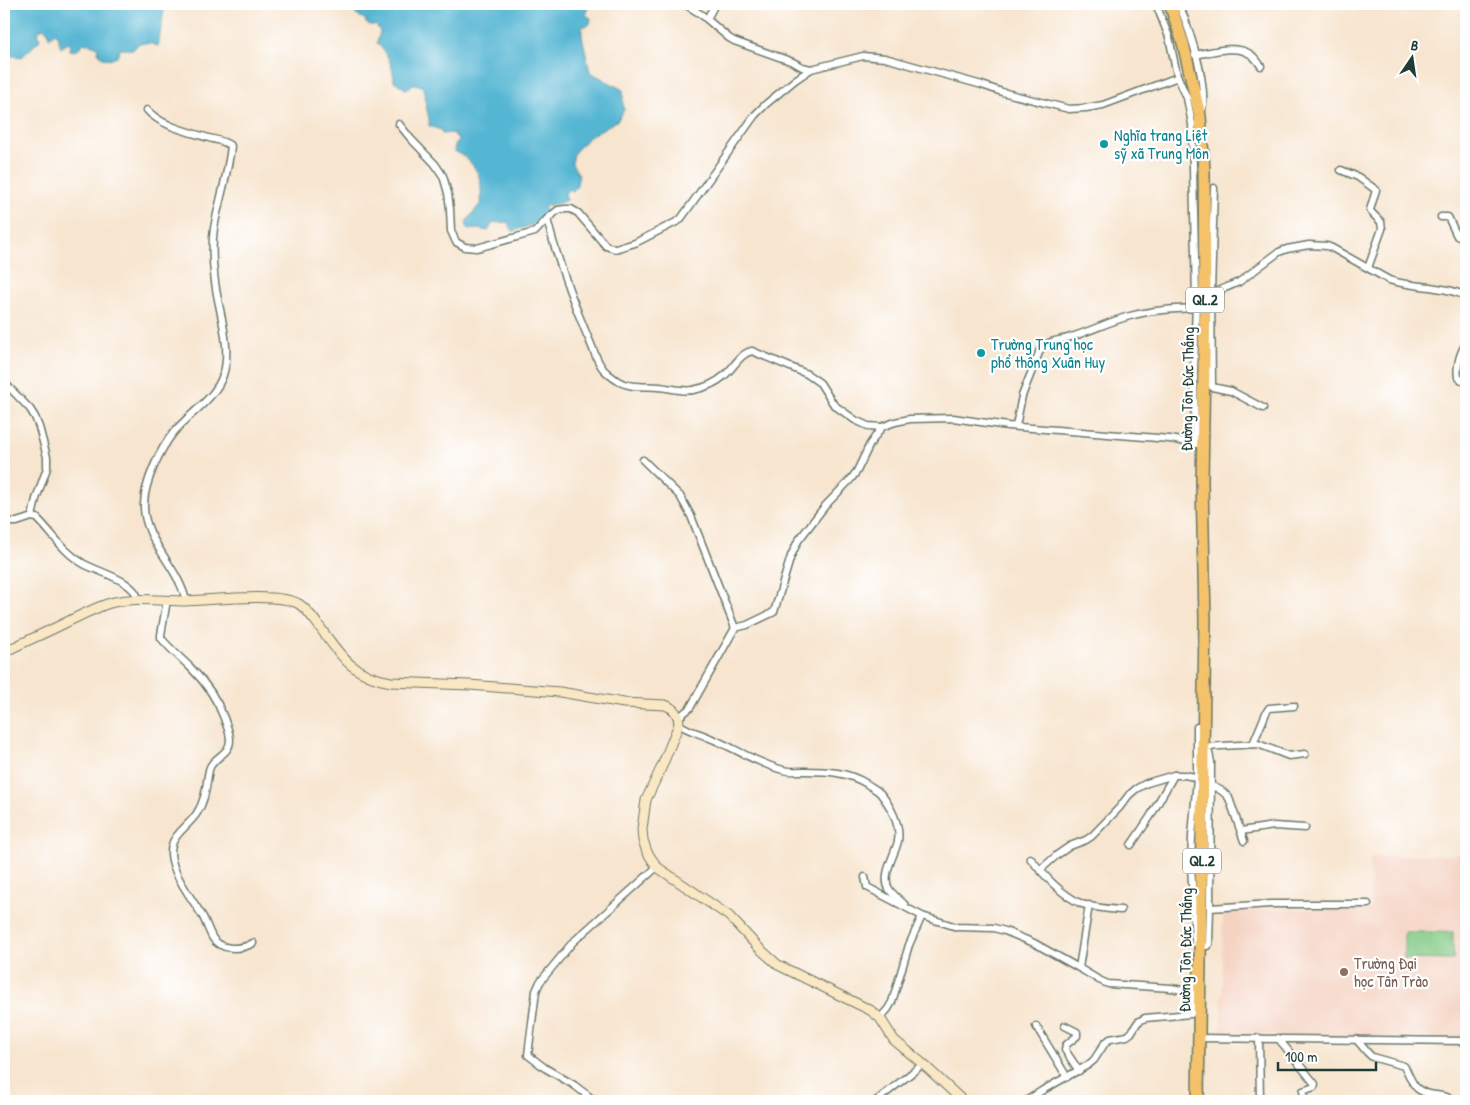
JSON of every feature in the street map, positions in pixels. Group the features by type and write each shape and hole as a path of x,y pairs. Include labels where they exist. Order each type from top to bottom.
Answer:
{"highway":[{"name":"Đường Tôn Đức Thắng","path":"1170,4 1183,43 1196,111 1204,169 1206,298 1199,444 1205,600 1204,781 1198,946 1198,1101"}],"street":[{"path":"685,4 734,41 811,69"},
{"path":"707,19 715,4"},
{"path":"1156,4 1187,98 1196,111 1204,103 1202,81 1197,70 1189,29 1179,4"},
{"path":"1195,55 1228,49 1248,52 1261,66"},
{"path":"399,124 436,164 443,176 449,201 451,231 456,242 465,247 476,248 536,232 558,210 571,209 578,213 606,246 615,249 636,243 680,220 755,115 803,73 811,69 863,56 874,56 1070,109 1103,105 1179,75"},
{"path":"148,110 152,116 160,120 231,146 212,249 213,268 227,352 224,374 218,387 174,432 164,447 148,484 144,504 146,525 182,586 186,601"},
{"path":"1342,170 1358,177 1376,190 1370,210 1381,222 1382,229 1368,268"},
{"path":"1214,188 1206,298 1212,387 1231,391 1263,408"},
{"path":"1441,217 1448,217 1457,236 1465,240 1466,243"},
{"path":"547,219 554,247 577,312 601,367 617,381 634,386 693,390 710,385 724,376 742,356 752,351 807,374 820,383 834,405 855,420 868,426 882,427 901,420 953,418 1016,426 1170,439 1199,444 1194,372 1196,308"},
{"path":"1016,426 1022,396 1040,350 1048,342 1070,338 1129,316 1151,311 1196,308 1206,298 1239,282 1279,252 1302,246 1327,246 1389,280 1428,286 1466,296"},
{"path":"1463,381 1458,377 1457,372 1462,350 1466,344"},
{"path":"4,382 30,409 35,417 47,457 47,468 32,517"},
{"path":"882,427 870,444 851,479 825,506 798,541 774,612 747,625 735,628 690,708 679,721 662,766 646,800 642,829 643,840 647,852 657,867 729,916 778,965 870,1010 880,1018 894,1040 963,1101"},
{"path":"643,460 680,496 691,516 735,628"},
{"path":"4,522 17,522 32,517 37,518 71,556 133,588 138,599"},
{"path":"4,652 106,604 118,601 138,599 186,601 288,599 299,604 307,611 341,656 352,667 379,680 560,692 618,702 666,705 674,710 685,729 709,737 774,768 786,771 830,771 843,773 859,779 878,791 888,804 894,817 898,840 887,874 887,882 889,889 907,908"},
{"path":"167,600 161,634 162,638 192,669 217,700 229,732 230,741 223,755 210,768 204,798 197,813 172,844 171,851 174,869 218,944 224,947 236,948 253,943"},
{"path":"1253,744 1270,708 1294,706"},
{"path":"1197,727 1204,781 1209,849 1210,908 1209,944 1207,946 1198,946"},
{"path":"1204,748 1253,744 1269,747 1289,756 1305,754"},
{"path":"1131,845 1150,817 1174,775"},
{"path":"1040,870 1057,854 1092,836 1136,789 1147,783 1174,775 1185,775 1204,781 1224,792 1229,798 1244,841"},
{"path":"1026,1101 1094,1060 1105,1043 1110,1039 1127,1036 1138,1022 1145,1018 1191,1014 1193,1012 1198,946 1191,864 1195,848 1192,836 1204,781"},
{"path":"1241,831 1274,826 1305,828"},
{"path":"1030,858 1068,896 1089,906 1121,910"},
{"path":"595,1101 528,1055 536,991 540,982 573,942 657,867"},
{"path":"866,877 867,887 922,916 957,927 994,928 1005,931 1034,942 1108,984 1171,988 1194,992"},
{"path":"1210,908 1271,904 1368,904"},
{"path":"1079,968 1089,906"},
{"path":"880,1018 892,1002 909,945 922,916"},
{"path":"1036,1026 1067,1077"},
{"path":"1065,1026 1077,1032 1077,1036 1065,1048 1066,1053 1078,1071"},
{"path":"1199,1038 1466,1041"},
{"path":"1259,1038 1260,1101"},
{"path":"1278,1038 1315,1084 1314,1087 1303,1091 1305,1101"},
{"path":"1356,1040 1372,1056 1404,1066 1420,1091 1428,1094 1443,1095 1455,1101"},
{"path":"876,1101 923,1064"}],"shaded area":[{"name":"Trường Đại học Tân Trào","path":"1466,854 1466,1039 1221,1034 1223,911 1371,908 1370,857"}],"green space":[{"path":"1404,932 1453,932 1453,960 1404,959"}],"water":[{"path":"4,4 158,4 164,10 158,46 149,43 139,43 134,49 120,49 117,57 112,59 103,58 98,52 97,46 84,43 76,51 69,50 70,44 68,42 61,48 55,33 49,38 48,31 43,28 37,32 40,40 22,57 4,55"},
{"path":"354,4 503,4 515,6 519,4 588,4 586,15 591,18 590,24 582,27 582,36 590,72 623,90 624,110 618,120 590,136 574,153 572,164 579,175 576,188 573,191 568,189 565,194 566,200 544,206 546,212 540,219 532,225 514,232 509,226 509,222 493,223 488,231 468,230 466,222 481,203 481,183 475,169 462,155 454,151 455,145 459,141 453,133 442,134 441,130 429,126 424,88 413,84 407,90 394,81 389,60 377,43 380,31 376,25 366,23 365,19 356,15"}],"place":[{"name":"Nghĩa trang Liệt sỹ xã Trung Môn","path":"1104,144"},
{"name":"Trường Trung học phổ thông Xuân Huy","path":"981,353"},
{"name":"Trường Đại học Tân Trào","path":"1344,972"}]}
